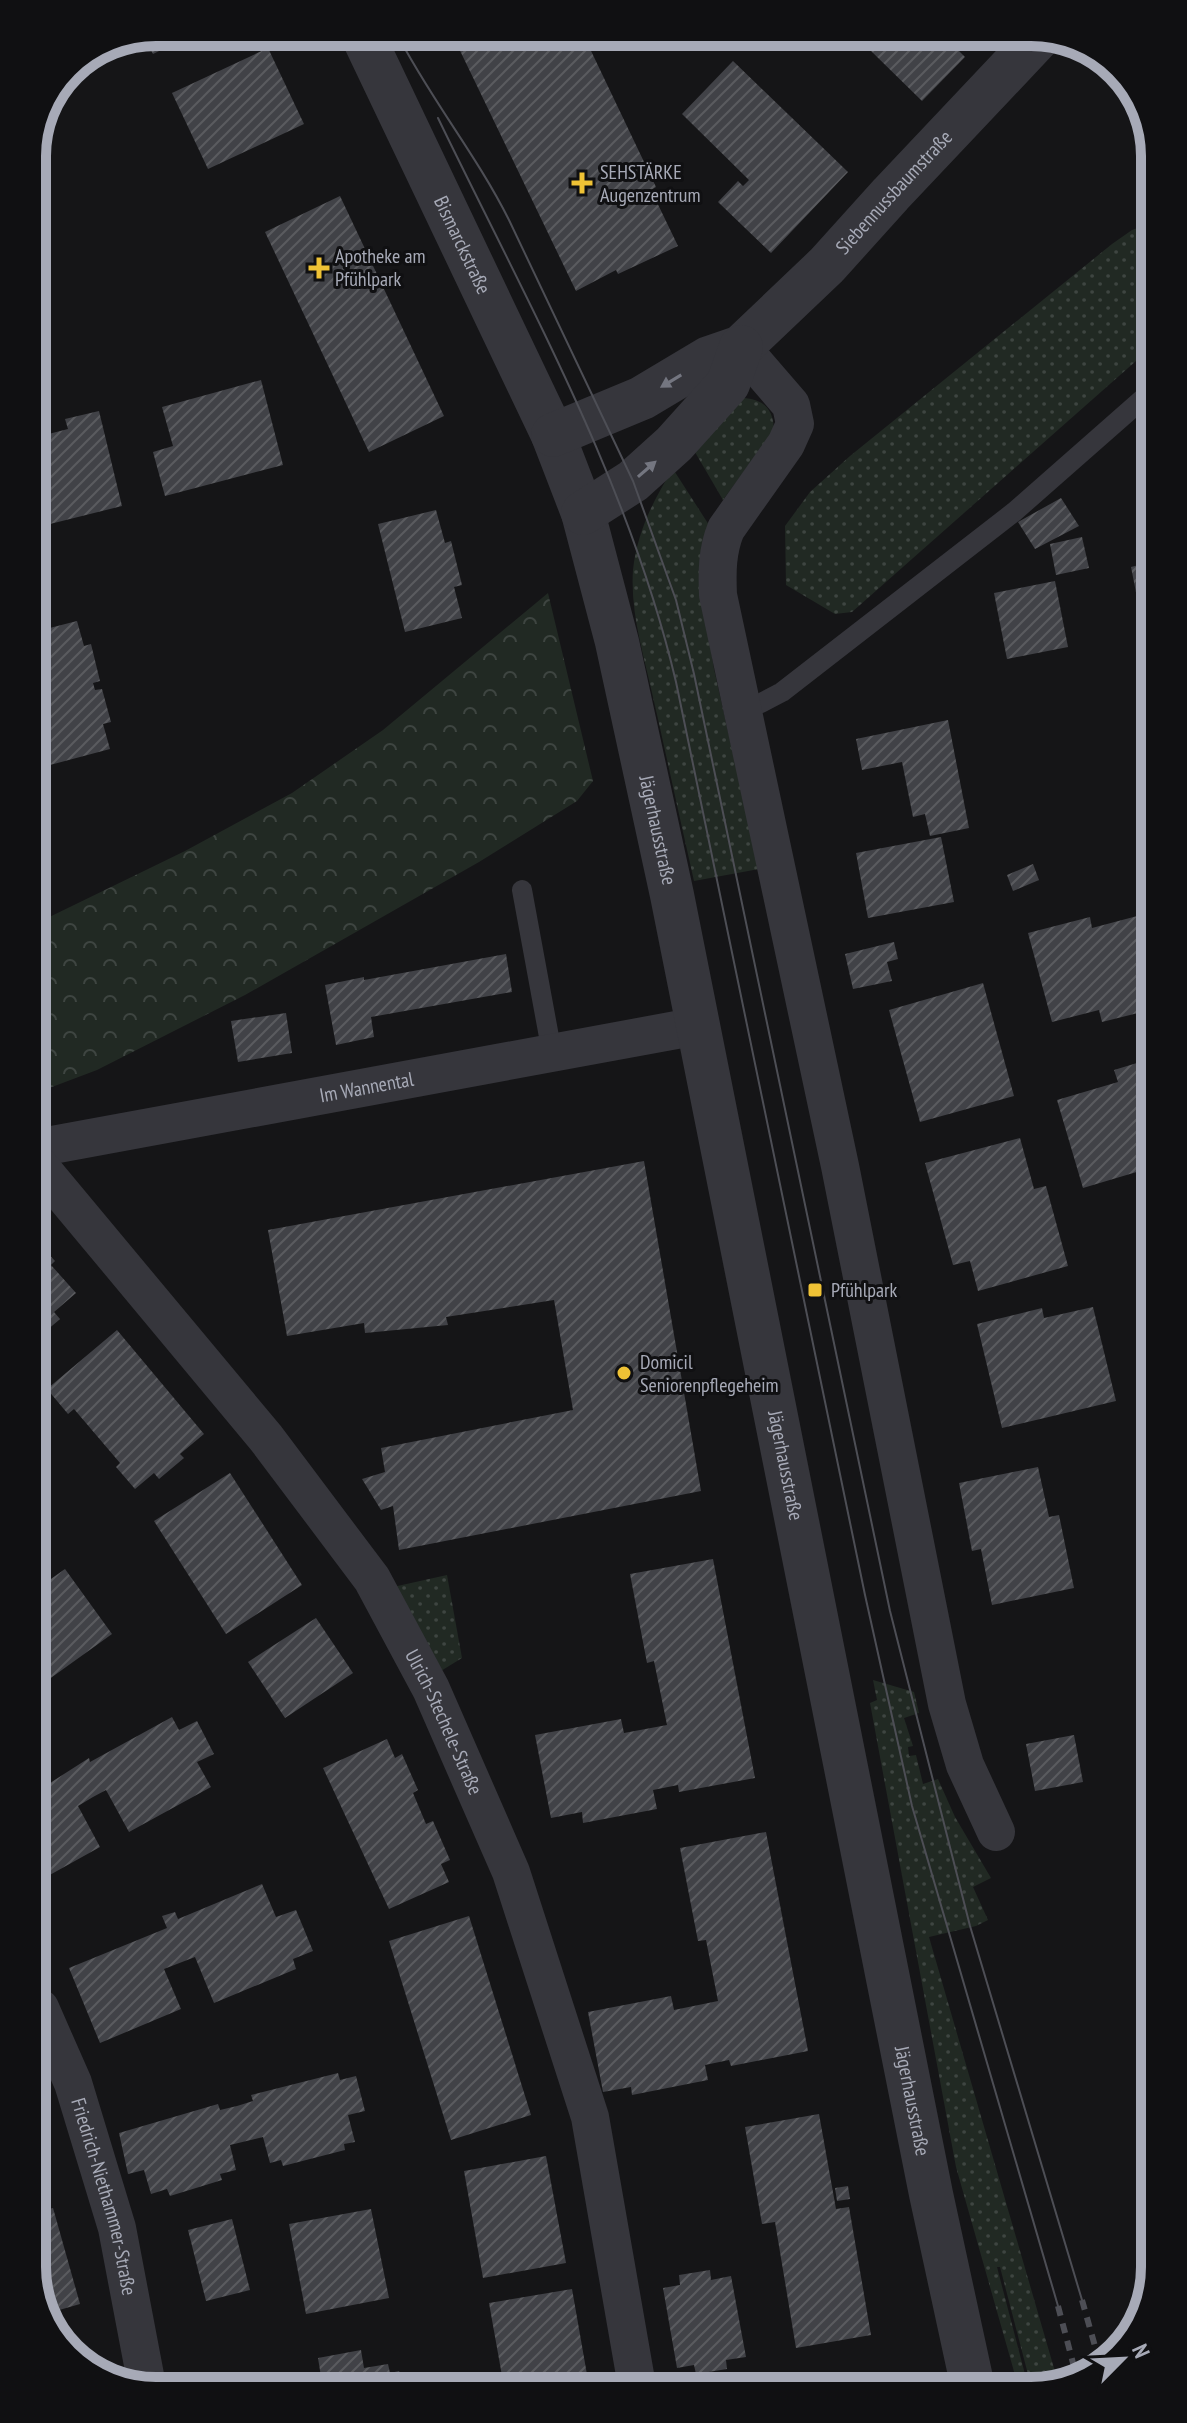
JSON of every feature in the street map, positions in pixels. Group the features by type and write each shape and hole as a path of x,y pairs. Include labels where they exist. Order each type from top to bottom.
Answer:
{"street":[{"name":"Bismarckstraße","path":"368,46 558,447"},
{"name":"Siebennussbaumstraße","path":"558,447 709,358 741,347 827,265 1031,46"},
{"name":"Siebennussbaumstraße","path":"583,513 633,481 674,444 728,384 741,347"},
{"path":"741,347 791,405 795,424 786,444 737,510 720,544 716,568 718,595 840,1166 947,1704 965,1765 996,1832"},
{"name":"Jägerhausstraße","path":"558,447 583,513 617,642 698,1026 931,2194 971,2377"},
{"name":"Im Wannental","path":"46,1146 698,1026"},
{"name":"Ulrich-Stechele-Straße","path":"46,1174 266,1438 372,1579 431,1689 511,1872 590,2117 635,2377"},
{"name":"Friedrich-Niethammer-Straße","path":"46,2022 73,2083 117,2228 145,2377"}],"lane":[{"path":"741,708 761,703 782,692 1014,512 1141,400"},
{"path":"522,890 552,1053"}],"green space":[{"path":"1141,227 1141,356 852,612 835,614 786,585 785,526 810,492 850,456 1132,230"},
{"path":"734,398 751,399 763,404 771,414 774,430 723,500 692,447"},
{"path":"673,469 709,525 704,606 714,669 759,869 694,881 638,634 633,586 635,556 642,530"},
{"path":"548,593 593,781 577,801 479,862 245,995 97,1070 46,1089 46,919 185,851 292,793 383,730"},
{"path":"447,1575 462,1658 436,1674 384,1589"},
{"path":"873,1680 914,1692 919,1713 904,1718 913,1746 908,1747 909,1756 916,1755 923,1784 938,1779 955,1817 991,1878 973,1887 988,1920 976,1926 929,1937 1056,2374 1053,2375 1029,2377 1000,2267 997,2267 1026,2377 1016,2377 956,2167 870,1703 877,1700"}],"building":[{"path":"169,46 153,54 149,47"},
{"path":"458,46 589,46 656,187 651,190 678,246 618,274 616,270 576,291"},
{"path":"872,46 954,46 965,57 922,101 869,49"},
{"path":"268,48 304,124 208,169 172,93"},
{"path":"733,61 848,172 771,253 718,202 738,181 743,186 749,180 682,114"},
{"path":"340,196 444,416 369,452 265,232"},
{"path":"261,380 283,465 165,496 153,452 173,446 162,407"},
{"path":"99,411 122,506 46,525 46,435 68,429 65,419"},
{"path":"1061,498 1079,526 1035,549 1018,522"},
{"path":"436,510 445,543 451,541 462,585 454,587 462,618 405,632 378,524"},
{"path":"1082,537 1089,568 1056,575 1050,544"},
{"path":"1141,553 1141,618 1131,567 1139,565 1137,554"},
{"path":"1055,581 1068,647 1007,659 994,593"},
{"path":"77,621 84,646 91,644 100,681 93,683 95,690 102,689 111,722 103,724 110,749 46,766 46,629"},
{"path":"948,720 969,828 930,836 925,814 913,817 902,762 862,770 856,739"},
{"path":"941,837 954,902 868,918 856,853"},
{"path":"1033,864 1039,880 1013,891 1007,875"},
{"path":"1141,915 1141,1012 1102,1022 1099,1010 1052,1022 1028,933 1090,917 1092,928"},
{"path":"894,942 898,959 887,962 892,981 853,989 845,954"},
{"path":"506,954 512,992 371,1017 374,1037 336,1045 325,985"},
{"path":"983,983 1014,1096 920,1122 889,1010"},
{"path":"286,1013 292,1053 238,1062 231,1021"},
{"path":"1141,1062 1141,1171 1083,1188 1057,1100 1118,1082 1114,1070"},
{"path":"1020,1138 1034,1189 1046,1186 1068,1266 978,1291 970,1261 953,1265 925,1163"},
{"name":"Domicil Seniorenpflegeheim","path":"644,1161 701,1491 399,1550 393,1506 381,1510 362,1479 385,1472 381,1448 573,1410 554,1300 446,1317 448,1325 365,1333 364,1323 287,1336 268,1230"},
{"path":"46,1251 55,1261 51,1265 76,1293 54,1312 60,1319 46,1331"},
{"path":"1093,1307 1116,1401 1002,1428 977,1324 1042,1308 1044,1318"},
{"path":"117,1330 204,1434 180,1454 184,1458 159,1479 154,1473 135,1489 116,1467 120,1463 74,1409 68,1414 47,1389"},
{"path":"1038,1467 1049,1517 1059,1515 1074,1588 992,1605 981,1549 972,1551 959,1483"},
{"path":"230,1473 302,1585 226,1634 154,1521"},
{"path":"713,1559 755,1778 679,1792 678,1785 653,1790 657,1809 583,1823 582,1812 551,1818 535,1735 621,1719 624,1733 667,1725 654,1661 647,1663 630,1574"},
{"path":"65,1569 112,1634 46,1681 46,1582"},
{"path":"316,1618 353,1673 285,1718 248,1662"},
{"path":"172,1717 179,1730 197,1721 214,1754 197,1762 211,1787 129,1832 106,1790 78,1806 100,1847 46,1877 46,1786 89,1758 90,1762"},
{"path":"1074,1735 1083,1782 1035,1791 1026,1744"},
{"path":"387,1739 395,1758 402,1754 418,1790 413,1793 426,1824 433,1821 450,1860 441,1864 449,1882 389,1909 323,1768"},
{"path":"766,1832 808,2051 731,2066 729,2060 705,2065 708,2080 632,2095 631,2087 603,2092 588,2012 671,1996 674,2010 718,2001 706,1940 698,1941 680,1848"},
{"path":"262,1884 276,1917 296,1910 313,1951 293,1959 296,1969 214,2003 195,1957 164,1969 181,2009 100,2043 69,1968 167,1928 162,1916 175,1912 178,1919"},
{"path":"469,1916 531,2115 451,2140 389,1941"},
{"path":"338,2073 340,2080 356,2076 365,2111 348,2115 355,2142 344,2144 345,2150 283,2166 281,2160 270,2163 263,2137 230,2145 236,2170 220,2174 222,2180 170,2196 167,2189 151,2194 144,2170 128,2174 119,2133 218,2104 220,2110 237,2106 253,2101 251,2095"},
{"path":"819,2114 836,2209 849,2207 871,2335 796,2348 775,2222 762,2224 745,2127"},
{"path":"546,2156 566,2263 483,2278 464,2171"},
{"path":"848,2186 850,2199 837,2201 835,2188"},
{"path":"53,2208 80,2304 55,2311 48,2289 46,2268 46,2210"},
{"path":"371,2209 389,2298 306,2314 289,2224"},
{"path":"232,2219 250,2290 206,2301 188,2230"},
{"path":"710,2270 711,2280 731,2276 746,2357 726,2360 727,2369 696,2374 694,2365 677,2368 663,2288 680,2285 679,2275"},
{"path":"572,2289 587,2377 502,2377 489,2303"},
{"path":"361,2350 364,2368 388,2364 390,2373 399,2371 401,2377 321,2377 318,2358"},
{"path":"245,2373 246,2377 222,2377"}],"tram line":[{"path":"404,46 509,220 633,481 676,600 890,1611 970,1926 1082,2300"},
{"path":"438,118 573,394 632,535 656,608 676,682 865,1595 912,1806 1058,2306"}],"railway":[{"path":"1082,2300 1087,2319"},
{"path":"1058,2306 1074,2368"}],"place":[{"name":"SEHSTÄRKE Augenzentrum","path":"582,183"},
{"name":"Apotheke am Pfühlpark","path":"319,268"},
{"name":"Pfühlpark","path":"815,1290"},
{"name":"Domicil Seniorenpflegeheim","path":"624,1373"}]}
